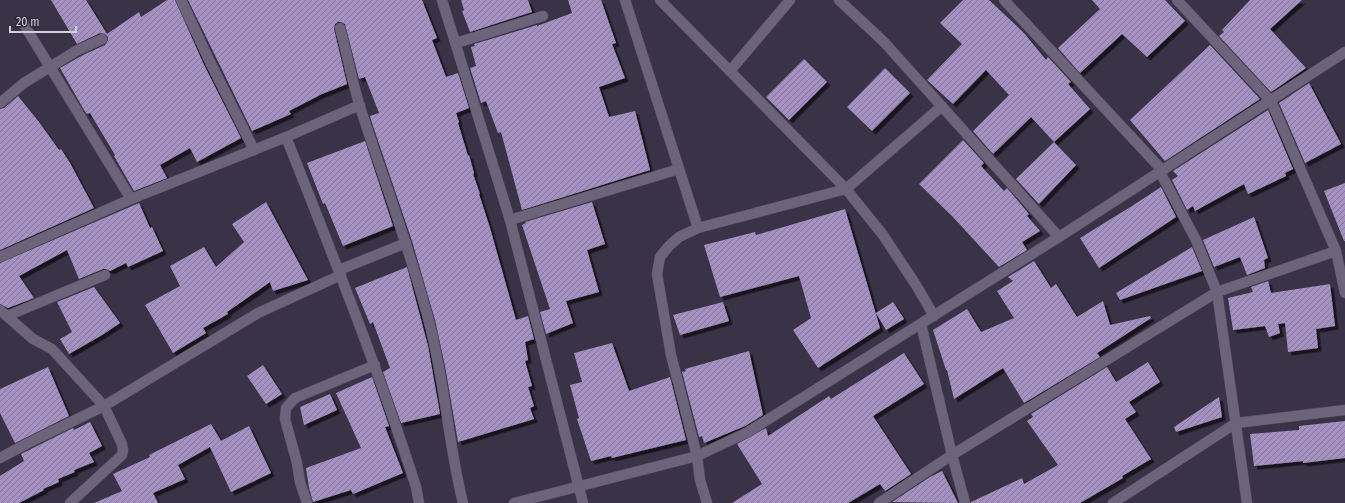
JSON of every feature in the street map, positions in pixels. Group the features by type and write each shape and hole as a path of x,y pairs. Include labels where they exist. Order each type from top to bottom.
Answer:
{"street":[{"path":"181,0 254,150"},
{"path":"442,0 510,220 583,503"},
{"path":"625,0 698,228"},
{"path":"660,0 846,189 883,235 916,285 934,316"},
{"path":"730,71 790,0"},
{"path":"839,0 884,42 1059,237"},
{"path":"1004,0 1162,171 1196,240 1217,292 1247,503"},
{"path":"1177,0 1271,101 1336,251 1345,293"},
{"path":"456,43 543,16"},
{"path":"23,23 130,199"},
{"path":"340,28 360,105 406,243 436,348 456,474 463,503"},
{"path":"0,103 24,83 76,52 102,39"},
{"path":"514,503 697,456 748,432 1059,237 1345,52"},
{"path":"0,257 130,199 286,137 360,105"},
{"path":"707,503 700,480 697,456 671,355 657,274 660,257 679,237 698,228 846,189 942,106"},
{"path":"286,137 375,365 416,487 419,503"},
{"path":"510,220 679,169"},
{"path":"0,458 104,406 258,313 406,243"},
{"path":"879,503 952,455 1217,292 1336,251"},
{"path":"70,503 122,455 122,444 104,406 52,349 33,339 3,313 105,275"},
{"path":"921,324 965,503"},
{"path":"307,503 300,482 297,463 285,419 286,408 295,398 375,365"},
{"path":"1113,503 1236,423 1345,410"}],"building":[{"path":"51,0 86,0 107,34 139,12 141,17 167,0 175,0 204,65 241,138 197,162 190,148 160,165 167,178 134,191 90,113 87,114 84,110 60,68 105,45 108,37 105,34 100,33 77,44"},
{"path":"188,0 422,0 437,38 432,40 446,77 458,73 469,108 456,113 458,123 468,156 469,155 473,174 516,320 528,316 534,339 525,342 528,360 525,361 532,386 528,387 534,406 530,408 534,419 458,442 445,366 435,320 412,241 370,116 379,113 365,77 359,79 345,24 338,22 335,24 334,29 347,84 322,94 289,111 291,114 252,131"},
{"path":"461,0 528,0 532,12 470,32 462,11 464,10"},
{"path":"568,0 601,0 616,43 612,44 625,78 599,87 609,117 635,111 650,170 522,210 501,132 498,133 486,101 481,103 470,68 476,66 471,47 475,46 474,44 537,26 572,13"},
{"path":"963,0 989,0 1024,33 1046,60 1048,57 1071,82 1068,84 1090,109 1054,142 1031,117 993,154 973,131 1009,95 986,70 953,104 927,80 962,44 940,23"},
{"path":"1092,0 1165,0 1185,21 1147,57 1122,34 1080,73 1058,48 1100,9"},
{"path":"1250,0 1302,0 1270,29 1306,68 1271,92 1219,36 1224,32 1222,30"},
{"path":"1210,45 1260,99 1165,161 1130,120"},
{"path":"804,59 827,82 789,120 766,97"},
{"path":"885,68 910,93 872,131 847,107"},
{"path":"1309,83 1341,144 1305,163 1279,103"},
{"path":"18,96 59,150 61,149 94,208 0,250 0,109 4,108"},
{"path":"1268,110 1293,169 1285,173 1286,176 1248,194 1244,184 1195,211 1193,206 1187,210 1172,180 1178,176 1173,171"},
{"path":"963,140 984,163 981,166 1004,191 1007,188 1029,214 1027,216 1040,231 1022,242 1027,250 999,267 952,216 919,184"},
{"path":"365,141 393,226 343,246 325,203 323,204 307,163"},
{"path":"1054,142 1076,165 1039,204 1016,179"},
{"path":"1345,183 1345,241 1344,241 1324,191"},
{"path":"1161,187 1176,217 1099,268 1080,238"},
{"path":"266,202 308,280 273,291 270,282 227,312 228,314 203,328 206,333 173,353 145,305 180,286 170,266 204,247 216,267 244,242 232,224"},
{"path":"592,202 605,244 587,250 599,292 566,301 573,323 546,334 540,312 550,309 522,225 526,223 525,222"},
{"path":"139,203 150,228 152,227 163,251 128,267 126,263 110,271 103,269 79,279 67,250 19,276 34,298 8,308 0,304 0,263"},
{"path":"845,209 880,328 818,368 793,330 811,318 799,276 720,297 704,245 755,232 756,235"},
{"path":"1254,217 1268,258 1264,260 1265,268 1247,275 1240,257 1214,267 1203,240"},
{"path":"1192,247 1202,271 1120,300 1116,293"},
{"path":"1034,261 1051,288 1056,284 1077,317 1103,301 1110,325 1150,316 1151,318 1097,353 1100,357 1024,403 1003,368 954,399 947,370 933,330 967,309 981,332 1014,318 997,291 1013,281 1008,277"},
{"path":"407,267 428,346 440,414 401,423 383,372 390,368 373,322 370,324 355,288"},
{"path":"1268,281 1271,293 1330,284 1335,326 1316,329 1318,348 1288,352 1285,323 1278,324 1280,333 1269,337 1265,326 1233,330 1228,298 1253,292 1251,287"},
{"path":"94,287 120,323 69,354 60,339 72,332 57,302"},
{"path":"723,302 729,321 680,335 673,315"},
{"path":"893,302 904,319 886,330 876,313"},
{"path":"612,343 629,391 670,377 686,440 612,458 611,456 591,461 577,419 579,418 570,385 582,382 574,353"},
{"path":"749,351 763,415 745,426 704,443 702,436 699,437 682,372 686,371 685,369"},
{"path":"904,353 924,384 873,416 911,474 885,491 880,484 848,503 732,503 762,484 737,444 766,428 768,436 829,396 831,399"},
{"path":"1148,362 1160,382 1129,402 1136,412 1125,419 1151,459 1122,476 1123,478 1080,503 971,503 1022,478 1024,484 1058,465 1027,421 1033,417 1031,414 1107,367 1116,382"},
{"path":"263,365 282,394 266,404 247,376"},
{"path":"48,367 69,416 15,443 0,413 0,389"},
{"path":"372,377 389,426 385,427 403,473 353,494 351,490 313,502 306,468 361,448 336,393"},
{"path":"330,394 337,410 304,425 300,407"},
{"path":"1219,397 1222,417 1176,432 1174,427"},
{"path":"1345,421 1345,458 1303,463 1303,461 1254,466 1250,434 1299,430 1299,426"},
{"path":"90,422 102,446 89,453 94,462 74,470 75,472 58,479 59,482 43,489 44,490 19,503 0,503 0,476 24,461 21,454 73,428 74,430"},
{"path":"211,424 221,441 249,426 271,473 231,492 210,447 178,465 185,479 153,493 158,503 94,503 122,491 113,474 150,457 149,455"},
{"path":"942,471 958,503 892,502 930,477"}]}
